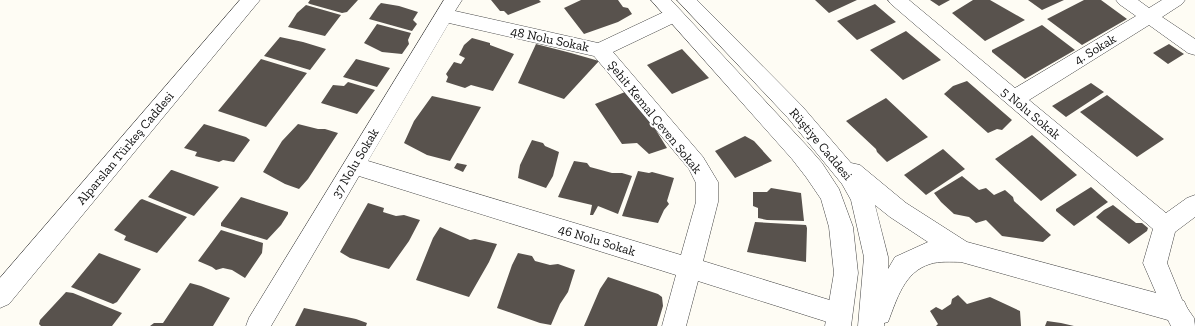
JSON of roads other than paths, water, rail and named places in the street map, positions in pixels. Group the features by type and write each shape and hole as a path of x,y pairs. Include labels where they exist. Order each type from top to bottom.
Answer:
{"street":[{"name":"Alparslan Türkeş Caddesi","path":"0,296 250,0"},
{"name":"5 Nolu Sokak","path":"897,0 1165,226"},
{"path":"1125,0 1195,48"},
{"name":"4. Sokak","path":"1014,99 1176,0"},
{"name":"48 Nolu Sokak","path":"447,4 600,50 673,5"},
{"name":"37 Nolu Sokak","path":"258,326 354,166 447,4"},
{"name":"Rüştiye Caddesi","path":"673,5 795,112 850,177 862,198 876,257 871,326"},
{"name":"Rüştiye Caddesi","path":"673,5 800,153 814,170 831,196 841,227 846,273 839,320"},
{"name":"Şehit Kemal Çeven Sokak","path":"600,50 696,163 707,182 707,202 674,326"},
{"path":"825,147 898,210 961,251 1180,318"},
{"name":"46 Nolu Sokak","path":"354,166 690,268 839,320"},
{"path":"1180,318 1155,264 1165,226 1195,205"},
{"path":"874,326 890,286 904,265 928,253 961,251"}]}
